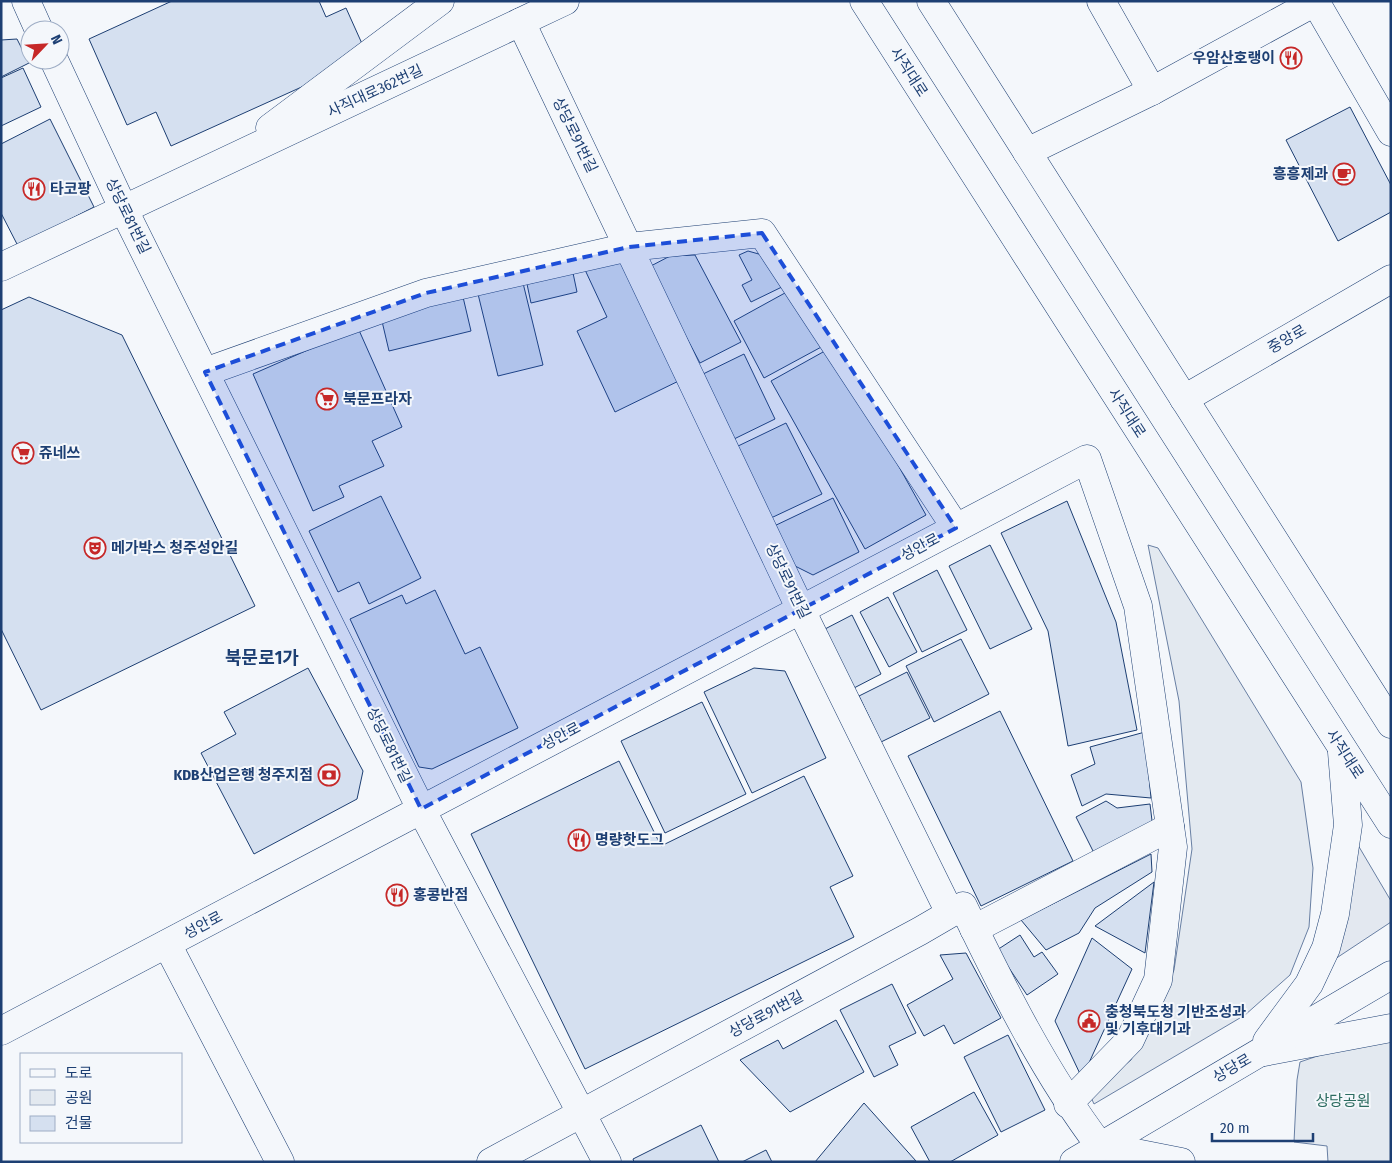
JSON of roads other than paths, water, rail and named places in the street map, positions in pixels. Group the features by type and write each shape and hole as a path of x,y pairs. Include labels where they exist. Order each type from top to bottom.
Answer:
{"street":[{"path":"26,1 35,20"},
{"name":"사직대로362번길","path":"220,164 440,1"},
{"name":"사직대로362번길","path":"1,267 220,164 524,14 565,1"},
{"name":"사직대로","path":"864,1 1391,824"},
{"path":"931,1 1391,724"},
{"path":"1101,1 1152,91"},
{"path":"1027,152 1152,91 1316,2 1391,132"},
{"name":"상당로91번길","path":"524,14 629,248 801,610 950,913 582,1113"},
{"name":"상당로81번길","path":"59,70 124,210 421,809 607,1162"},
{"name":"성안로","path":"629,248 762,233 956,528"},
{"path":"205,372 426,293 629,248"},
{"name":"중앙로","path":"1184,399 1391,279"},
{"name":"성안로","path":"1,1031 1086,459 1138,606 1170,827"},
{"path":"1258,1054 1309,984 1326,948 1343,875 1348,825 1342,748"},
{"path":"974,929 1170,827 1173,847 1158,980 1130,1040 1068,1104"},
{"path":"950,913 962,906 1013,1007 1068,1104 1100,1146 1181,1162"},
{"name":"성안로","path":"167,944 280,1162"},
{"name":"상당로","path":"1074,1162 1391,975"},
{"path":"1258,1054 1391,1028"},
{"path":"491,1162 582,1113"}],"place":[{"name":"우암산호랭이","path":"1291,58"},
{"name":"흥흥제과","path":"1344,174"},
{"name":"타코팡","path":"34,189"},
{"name":"북문프라자","path":"327,399"},
{"name":"쥬네쓰","path":"23,453"},
{"name":"메가박스 청주성안길","path":"95,548"},
{"name":"KDB산업은행 청주지점","path":"329,775"},
{"name":"명량핫도그","path":"579,840"},
{"name":"홍콩반점","path":"397,895"},
{"name":"충청북도청 기반조성과 및 기후대기과","path":"1089,1021"}],"district":[{"name":"북문로1가","path":"262,658"}],"park label":[{"name":"상당공원","path":"1343,1101"}]}
